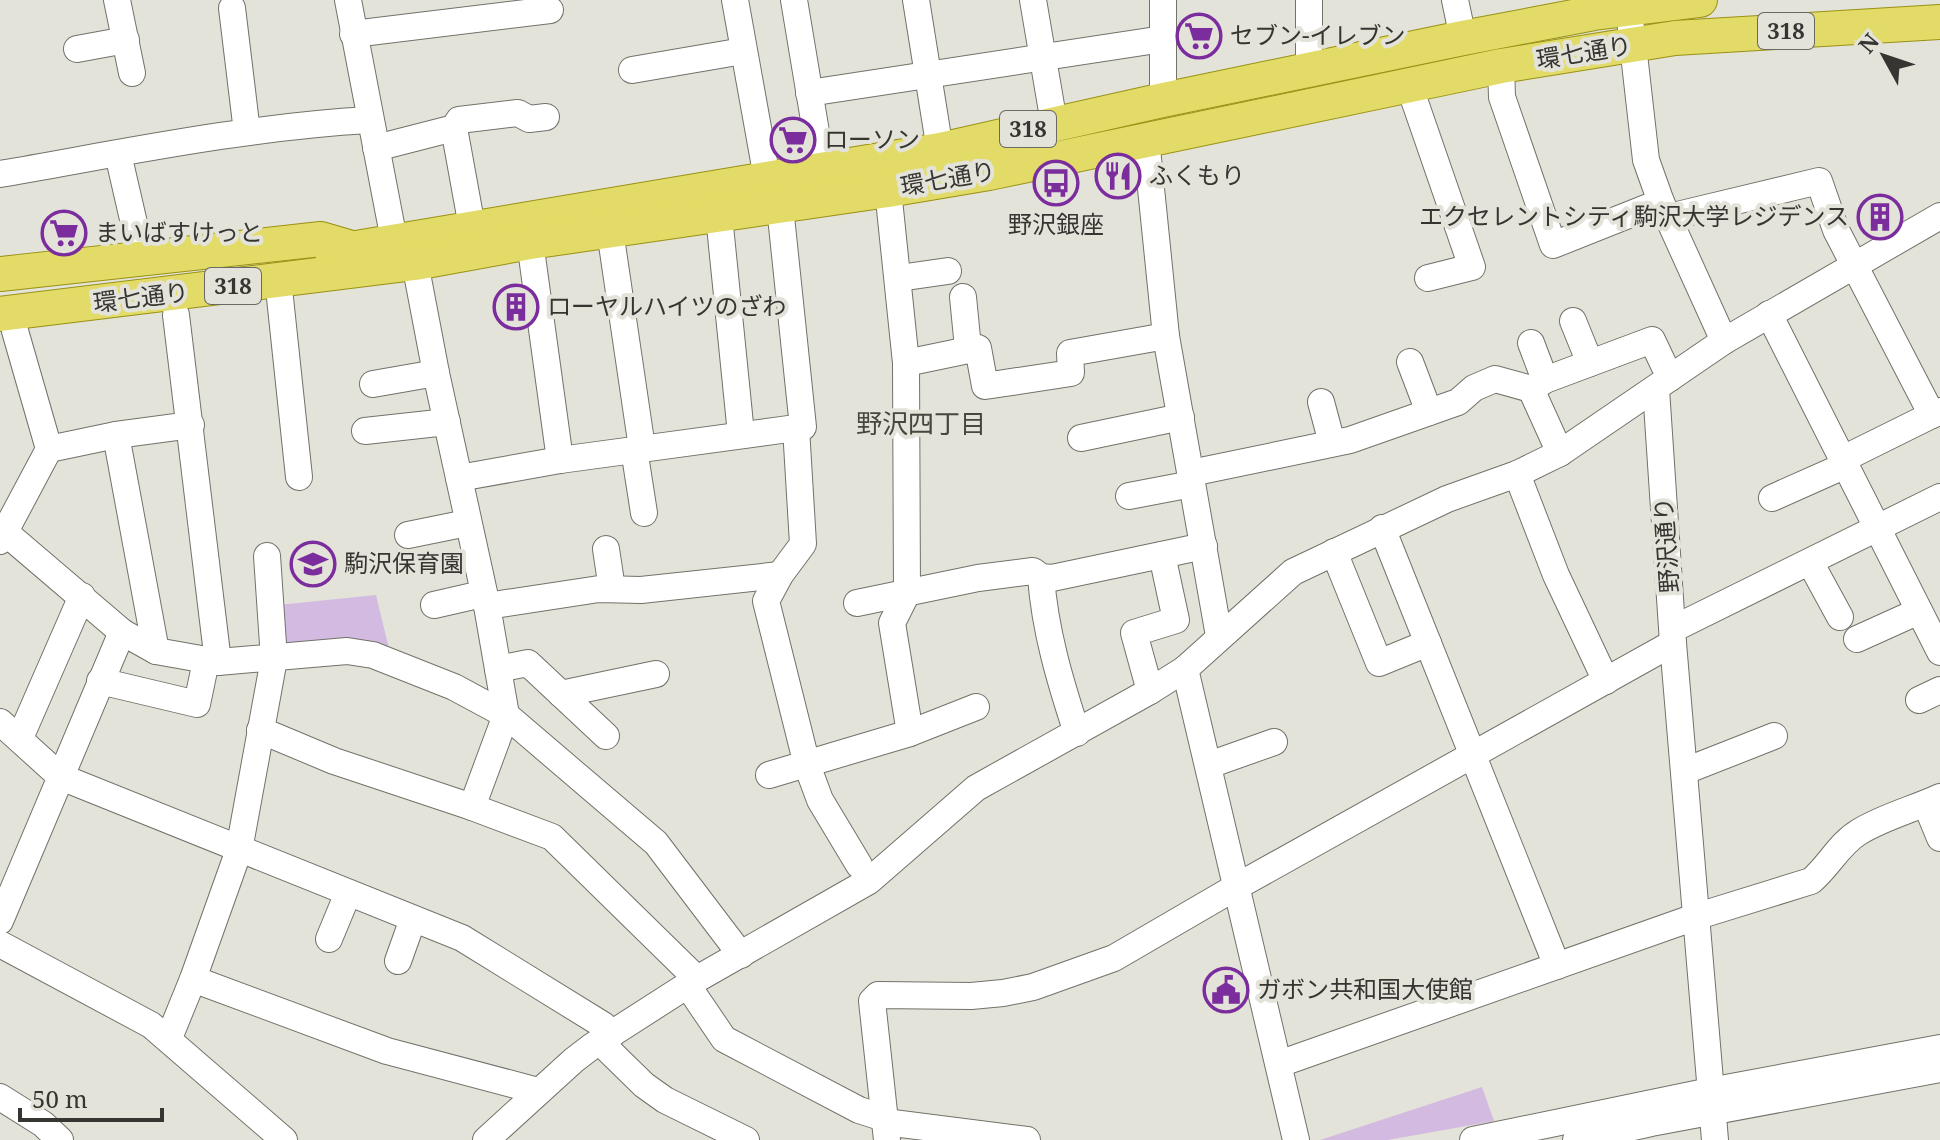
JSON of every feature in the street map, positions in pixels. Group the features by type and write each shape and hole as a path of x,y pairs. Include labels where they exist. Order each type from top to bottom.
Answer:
{"main road":[{"name":"環七通り","path":"404,252 472,227 824,185 940,150 1054,123 1630,4 1700,0"},
{"name":"環七通り","path":"824,185 888,190 989,173 1501,66 1675,38 1940,22"},
{"name":"環七通り","path":"5,326 357,259 530,242 719,216 773,193"},
{"path":"0,274 321,239 357,259 329,290 176,315 5,326"},
{"name":"環七通り","path":"0,294 357,259"}],"street":[{"path":"117,0 132,73"},
{"path":"348,0 369,120 447,422 506,715 472,807"},
{"path":"459,478 523,479 560,460 803,427 773,193 735,0"},
{"path":"794,0 824,185"},
{"path":"916,0 940,150"},
{"path":"1033,0 1054,123"},
{"path":"1163,0 1163,100"},
{"path":"1309,0 1309,71"},
{"path":"1455,0 1463,38"},
{"path":"1630,4 1646,160 1724,341"},
{"path":"232,8 247,132"},
{"path":"353,34 550,10"},
{"path":"809,93 1163,39"},
{"path":"77,50 126,40"},
{"path":"632,70 743,51"},
{"path":"1501,66 1502,97 1553,245 1665,209 1819,181 1836,230 1854,266 1936,413 1772,498"},
{"path":"1409,85 1472,267 1428,278"},
{"path":"472,227 454,128 459,120 518,113 529,119 546,117"},
{"path":"0,174 247,132 311,123 369,120"},
{"path":"376,148 454,128"},
{"path":"1146,139 1166,336 1219,636"},
{"path":"118,154 142,258"},
{"path":"888,190 906,363 907,593 892,623 910,733"},
{"path":"719,216 741,434"},
{"path":"486,1140 574,1060 692,982 869,881 976,788 1185,669 1293,572 1447,499 1517,474 1560,453 1724,341 1940,216"},
{"path":"610,231 644,513"},
{"path":"530,242 560,460"},
{"path":"899,278 948,271"},
{"path":"963,297 968,348"},
{"path":"280,298 299,477"},
{"path":"1769,314 1940,652"},
{"path":"100,681 197,704 212,661 191,425 176,315"},
{"path":"1573,321 1590,363"},
{"path":"5,326 49,449"},
{"path":"906,363 978,348 985,386 1071,373 1070,353 1166,336"},
{"path":"1129,496 1332,443 1429,412 1458,402 1474,388 1495,379 1538,385 1652,340 1663,383"},
{"path":"1531,343 1538,385 1560,453"},
{"path":"1410,362 1429,412"},
{"path":"373,384 436,373"},
{"name":"野沢通り","path":"1663,383 1673,636 1715,1140"},
{"path":"1321,402 1332,443"},
{"path":"1081,438 1181,417"},
{"path":"365,431 447,422"},
{"path":"191,425 116,435 49,449 1,534 82,596 122,632 156,651 212,661 274,659 347,651 373,655 454,687 506,715 656,843 741,955"},
{"path":"796,428 803,544 780,575 766,601 807,765 820,800 859,865"},
{"path":"116,435 156,651"},
{"path":"1517,474 1556,575 1606,681"},
{"path":"888,1131 872,1001 878,995 971,996 1033,987 1114,958 1606,681 1673,636 1940,497"},
{"path":"408,535 467,523"},
{"path":"1382,528 1557,966"},
{"path":"857,603 1019,572 1033,571 1041,577 1052,578 1204,546"},
{"path":"606,549 612,589"},
{"path":"1334,552 1379,663 1428,643"},
{"path":"1150,691 1134,633 1176,620 1162,555"},
{"path":"169,1038 239,850 274,659 267,556"},
{"path":"1810,562 1840,617"},
{"path":"434,605 599,589 641,590 780,575"},
{"path":"1041,577 1049,639 1077,733"},
{"path":"82,596 10,730 61,777 462,938 603,1025 606,1038 644,1085 665,1100 746,1140"},
{"path":"1857,639 1919,611"},
{"path":"0,921 122,632"},
{"path":"498,669 528,663 606,736"},
{"path":"1185,669 1296,1140"},
{"path":"561,694 656,674"},
{"path":"769,775 910,733 976,707"},
{"path":"260,730 334,761 552,837 692,982 724,1039 859,1110 888,1131 1027,1140"},
{"path":"1685,771 1774,736"},
{"path":"1209,765 1274,742"},
{"path":"1279,1064 1698,916 1811,881 1860,831 1933,801 1940,838"},
{"path":"329,939 348,893"},
{"path":"398,961 413,919"},
{"path":"0,944 151,1025 284,1140"},
{"path":"193,979 387,1051 538,1091"},
{"path":"1576,1140 1711,1101 1940,1048"},
{"path":"1473,1140 1711,1101 1940,1069"},
{"path":"0,1097 43,1124 60,1140"}],"shaded area":[{"path":"376,595 390,653 280,652 278,605"},
{"path":"1482,1087 1494,1121 1388,1140 1320,1140"}],"place":[{"name":"セブン-イレブン","path":"1199,36"},
{"name":"ローソン","path":"793,140"},
{"name":"ふくもり","path":"1118,176"},
{"name":"野沢銀座","path":"1056,183"},
{"name":"エクセレントシティ駒沢大学レジデンス","path":"1880,217"},
{"name":"まいばすけっと","path":"64,233"},
{"name":"ローヤルハイツのざわ","path":"516,307"},
{"name":"駒沢保育園","path":"313,564"},
{"name":"ガボン共和国大使館","path":"1226,990"}],"district":[{"name":"野沢四丁目","path":"921,424"}]}
